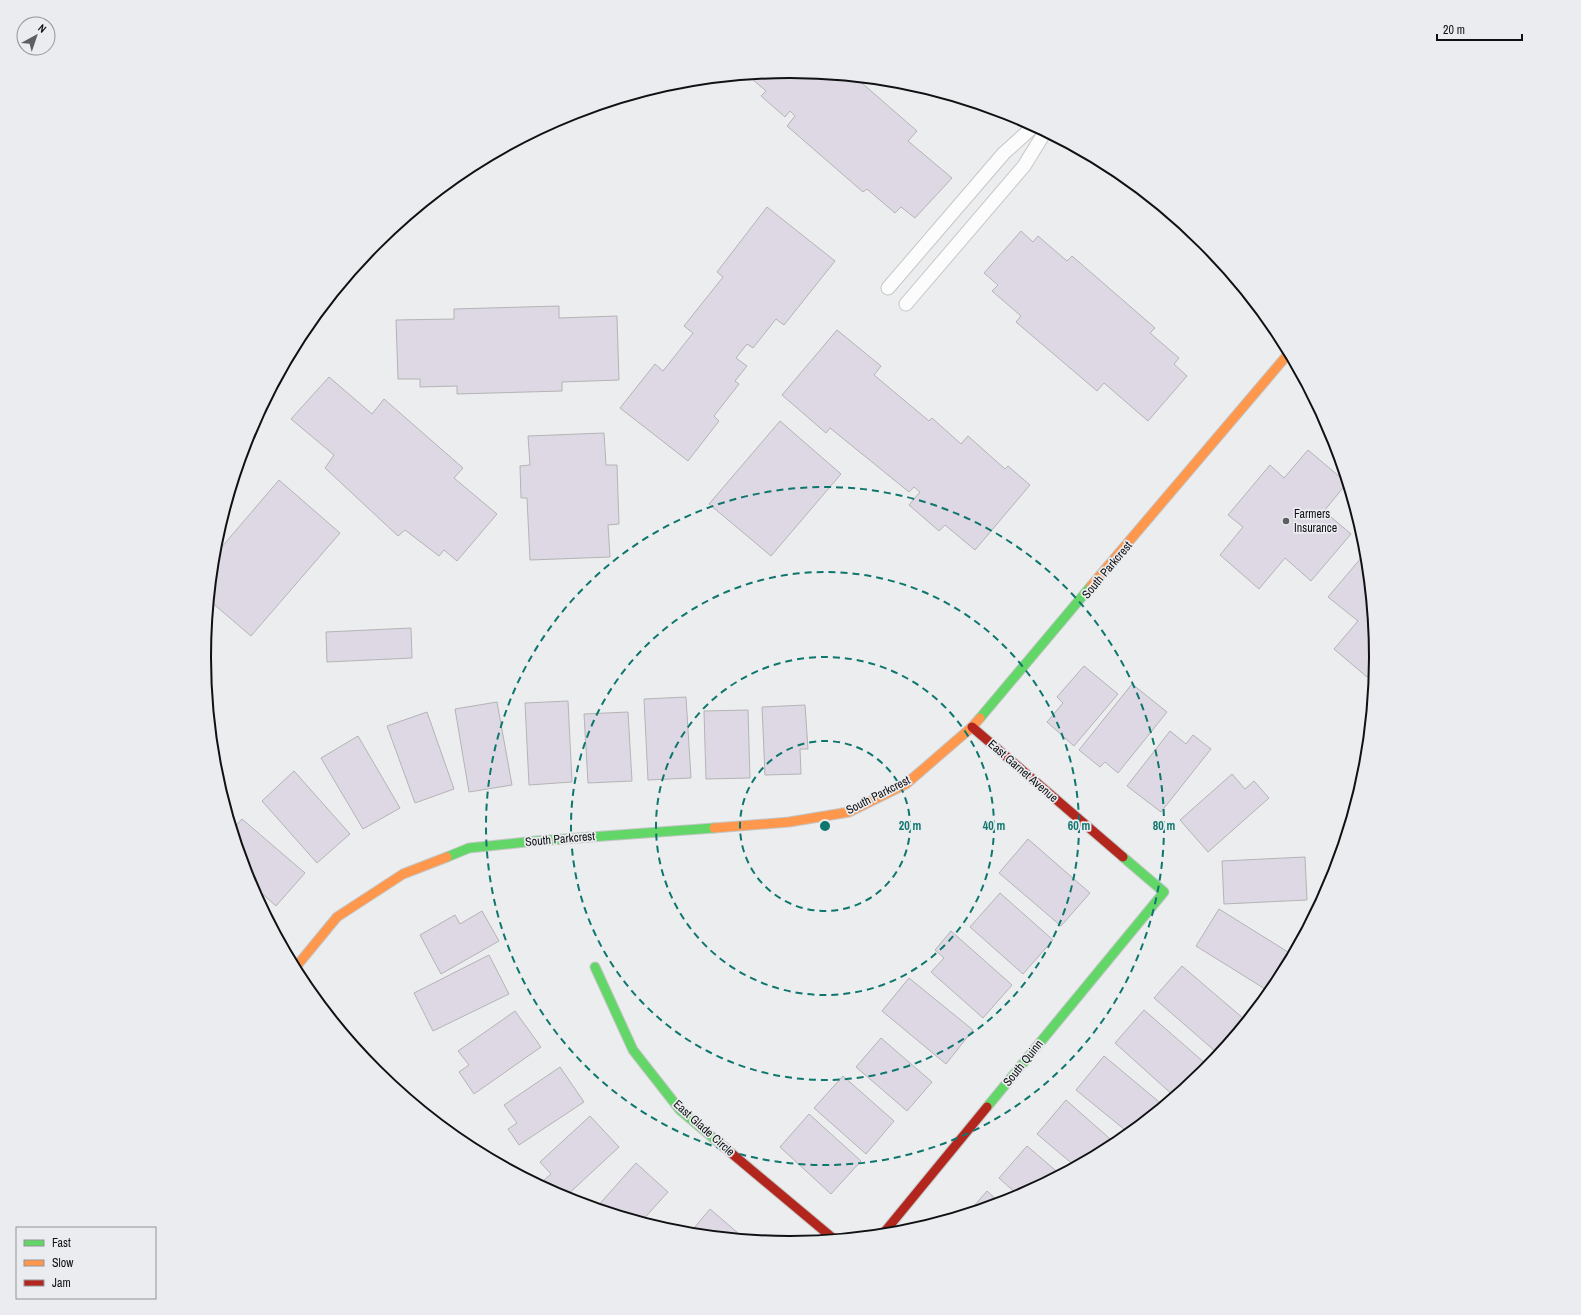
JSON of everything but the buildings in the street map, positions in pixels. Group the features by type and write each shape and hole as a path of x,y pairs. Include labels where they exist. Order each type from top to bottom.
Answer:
{"street":[{"name":"South Parkcrest","path":"299,963 337,917 403,874 469,848 536,841 789,822 849,812 906,784 972,728 1285,357"},
{"name":"East Garnet Avenue","path":"972,728 1164,892"},
{"name":"South Quinn","path":"887,1229 1164,892"},
{"name":"East Glade Circle","path":"595,967 633,1050 680,1110 830,1236"}],"lane":[{"path":"888,288 1004,153 1030,130"},
{"path":"906,304 1024,166 1043,136"}],"traffic: fast":[{"path":"980,718 1091,586"},
{"path":"447,857 469,848 536,841 714,828"},
{"path":"987,1107 1164,892 1123,857"},
{"path":"595,967 633,1050 680,1110 724,1147"}],"traffic: slow":[{"path":"1091,586 1285,357"},
{"path":"714,828 789,822 849,812 906,784 972,727 980,718"},
{"path":"299,963 337,917 403,874 447,857"}],"traffic: jam":[{"path":"972,727 1123,857"},
{"path":"887,1229 987,1107"},
{"path":"724,1147 830,1236"}],"place":[{"name":"Farmers Insurance","path":"1286,521"}]}
